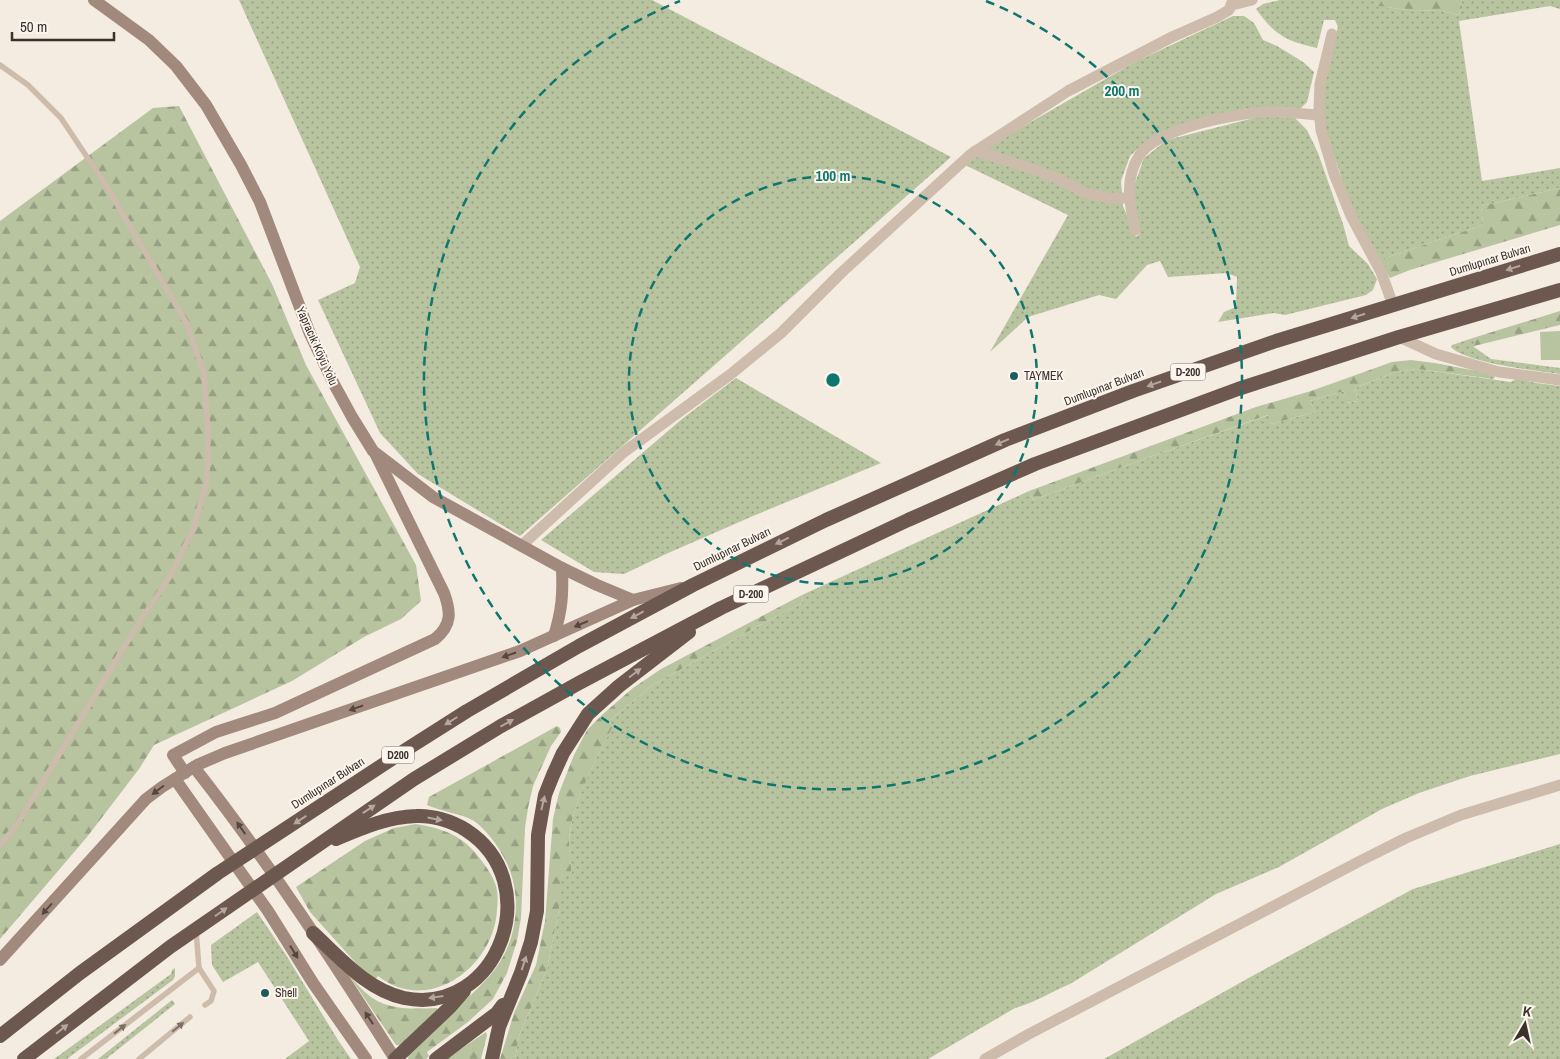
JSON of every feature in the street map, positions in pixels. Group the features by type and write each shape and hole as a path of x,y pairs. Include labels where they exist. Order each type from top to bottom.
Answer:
{"highway":[{"name":"Dumlupınar Bulvarı","path":"0,1036 80,973 218,874 407,749 579,646 693,585 826,520 1005,440 1133,391 1276,341 1560,254"},
{"name":"D-200","path":"24,1059 92,1005 196,928 414,779 501,726 578,683 721,608 908,520 1035,464 1238,389 1399,337 1560,290"},
{"path":"492,1059 499,1027 511,994 521,974 531,942 536,911 538,835 541,811 545,795 564,753 588,714 603,699 721,608"},
{"path":"306,853 368,826 401,817 435,818 455,825 475,836 488,849 498,864 505,880 508,896 508,915 499,945 492,960 450,1007 395,1059"},
{"path":"313,933 366,980 387,992 404,998 440,998 457,992 471,983"},
{"path":"436,1059 497,1013 511,994"}],"main road":[{"name":"Yapracık Köyü Yolu","path":"94,0 149,40 176,66 206,105 260,202 310,334 352,417 373,451 433,497 562,568 633,600"},
{"path":"366,1059 313,983 268,911 208,824 185,773 173,755 216,732 274,713 435,639 447,627 449,605 444,593 373,451"},
{"path":"554,636 561,615 562,568"},
{"path":"0,960 146,799 185,773 225,753 266,737 422,686 520,651 633,600 693,585"},
{"path":"185,773 230,812 289,897 395,1059"}],"street":[{"path":"521,546 624,452 731,374 781,332 848,267 975,151 1068,90 1172,37 1217,17 1229,10 1232,2 1252,0"},
{"path":"1332,34 1320,84 1319,115 1321,130 1331,165 1350,216 1381,272 1393,305"},
{"path":"1135,230 1129,198 1129,184 1138,156 1147,146 1162,137 1184,128 1247,113 1267,112 1319,115"},
{"path":"975,151 1033,169 1086,193 1108,198 1129,198"},
{"path":"1399,337 1436,354 1499,372 1560,380"},
{"path":"985,1059 1074,1010 1406,838 1461,815 1560,785"}],"lane":[{"path":"0,65 28,85 60,118 107,187 187,324 204,374 208,434 207,482 193,530 170,578 140,621 16,826 0,845"},
{"path":"196,928 199,968 214,991 211,1001 205,1005"},
{"path":"81,1059 199,968"},
{"path":"139,1059 190,1018"}],"green space":[{"path":"239,0 652,0 951,157 520,536 418,474 380,433 318,300 355,283 360,267"},
{"path":"1280,0 1374,0 1377,6 1408,10 1442,11 1458,15 1462,8 1461,0 1560,0 1560,9 1550,6 1459,21 1482,181 1560,168 1560,188 1481,206 1483,225 1379,260 1349,206 1324,128 1321,101 1330,52 1338,27 1335,20 1324,20 1317,48 1297,43 1275,31 1256,9 1263,4"},
{"path":"1374,0 1461,0 1462,8 1458,15 1442,11 1408,10 1377,6"},
{"path":"1233,16 1244,16 1254,23 1263,40 1303,62 1314,72 1307,102 1301,108 1265,107 1144,143 1130,156 1121,181 1123,206 1136,237 1140,233 1134,186 1144,158 1167,140 1262,116 1295,118 1307,130 1318,153 1349,246 1368,264 1377,279 1373,290 1366,295 1285,315 1274,313 1218,322 1224,312 1236,307 1237,277 1227,273 1168,277 1160,261 1147,265 1116,299 1099,295 1028,317 990,352 1068,215 965,165 998,141 1135,62"},
{"path":"179,106 272,284 306,365 416,565 421,601 401,619 364,637 292,681 154,745 139,769 87,837 0,939 0,221 153,108"},
{"path":"1560,188 1560,225 1410,270 1390,278 1379,260 1483,225 1481,206"},
{"path":"1560,311 1560,325 1474,346 1476,337"},
{"path":"1560,331 1560,360 1541,360 1540,332"},
{"path":"1476,337 1474,347 1491,359 1560,368 1560,374 1486,362 1459,353 1451,347"},
{"path":"1411,360 1492,374 1495,377 1493,379 1417,369 1396,372 1355,388 1358,401 1346,403 1344,391 1310,401 1315,412 1271,424 1268,415 1033,500 1029,491 1256,407 1311,391 1392,362"},
{"path":"1417,369 1511,382 1519,379 1560,386 1560,754 1470,776 1419,793 1382,809 1279,867 1216,894 1070,984 1015,1008 928,1059 515,1059 519,1036 547,969 560,905 560,876 572,874 569,850 570,832 578,801 591,769 613,726 609,721 653,685 803,602 802,595 1029,491 1033,500 1269,415 1271,424 1315,412 1310,401 1344,391 1347,403 1358,401 1355,388 1396,372"},
{"path":"736,378 881,463 753,516 624,574 594,572 541,540 682,419"},
{"path":"802,595 803,602 653,685 609,721 613,726 584,785 573,818 569,848 572,875 560,876 560,905 547,969 519,1036 515,1059 500,1059 514,1013 536,965 545,921 553,819 559,793 574,755 587,730 633,688 661,669"},
{"path":"557,726 561,732 551,746 533,786 528,808 525,828 521,918 517,941 507,973 493,999 468,1022 427,1052 429,1056 426,1059 408,1059 409,1052 492,973 507,949 515,922 516,907 513,879 494,841 474,821 427,805 429,797"},
{"path":"416,824 445,831 468,845 492,875 498,898 493,930 485,949 472,966 456,979 438,987 418,990 398,987 378,976 375,980 364,972 310,912 296,887 365,841 394,828"},
{"path":"1560,844 1560,1059 1104,1059 1413,889"},
{"path":"257,912 351,1059 285,1059 309,1041 258,962 223,982 212,965 211,945"},
{"path":"175,968 173,980 67,1059 54,1059 171,974"},
{"path":"346,971 357,985 381,1003 399,1008 437,1008 437,1010 400,1045 396,1045"},
{"path":"172,1000 175,1004 106,1059 98,1059"},
{"path":"486,1032 487,1035 481,1059 446,1059"}],"place":[{"name":"TAYMEK","path":"1014,376"},
{"name":"Shell","path":"265,993"}]}
